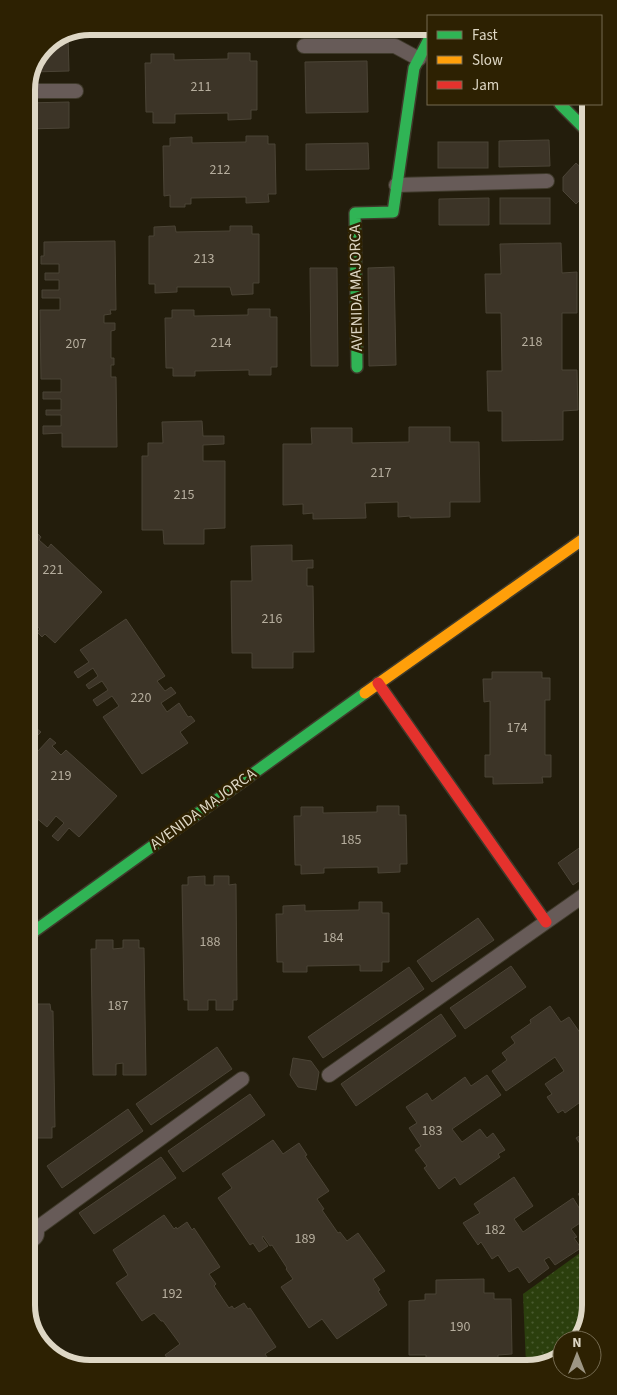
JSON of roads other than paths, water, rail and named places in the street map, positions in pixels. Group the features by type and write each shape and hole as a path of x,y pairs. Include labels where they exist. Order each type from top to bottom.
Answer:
{"street":[{"name":"AVENIDA MAJORCA","path":"357,367 355,213 393,212 414,68 427,44"},
{"path":"561,105 582,125"},
{"name":"AVENIDA MAJORCA","path":"35,931 378,683 582,540"},
{"path":"378,683 546,922"}],"lane":[{"path":"304,46 395,46 418,59"},
{"path":"35,91 76,91"},
{"path":"396,185 547,182"},
{"path":"329,1075 582,897"},
{"path":"35,1229 242,1079"}]}
